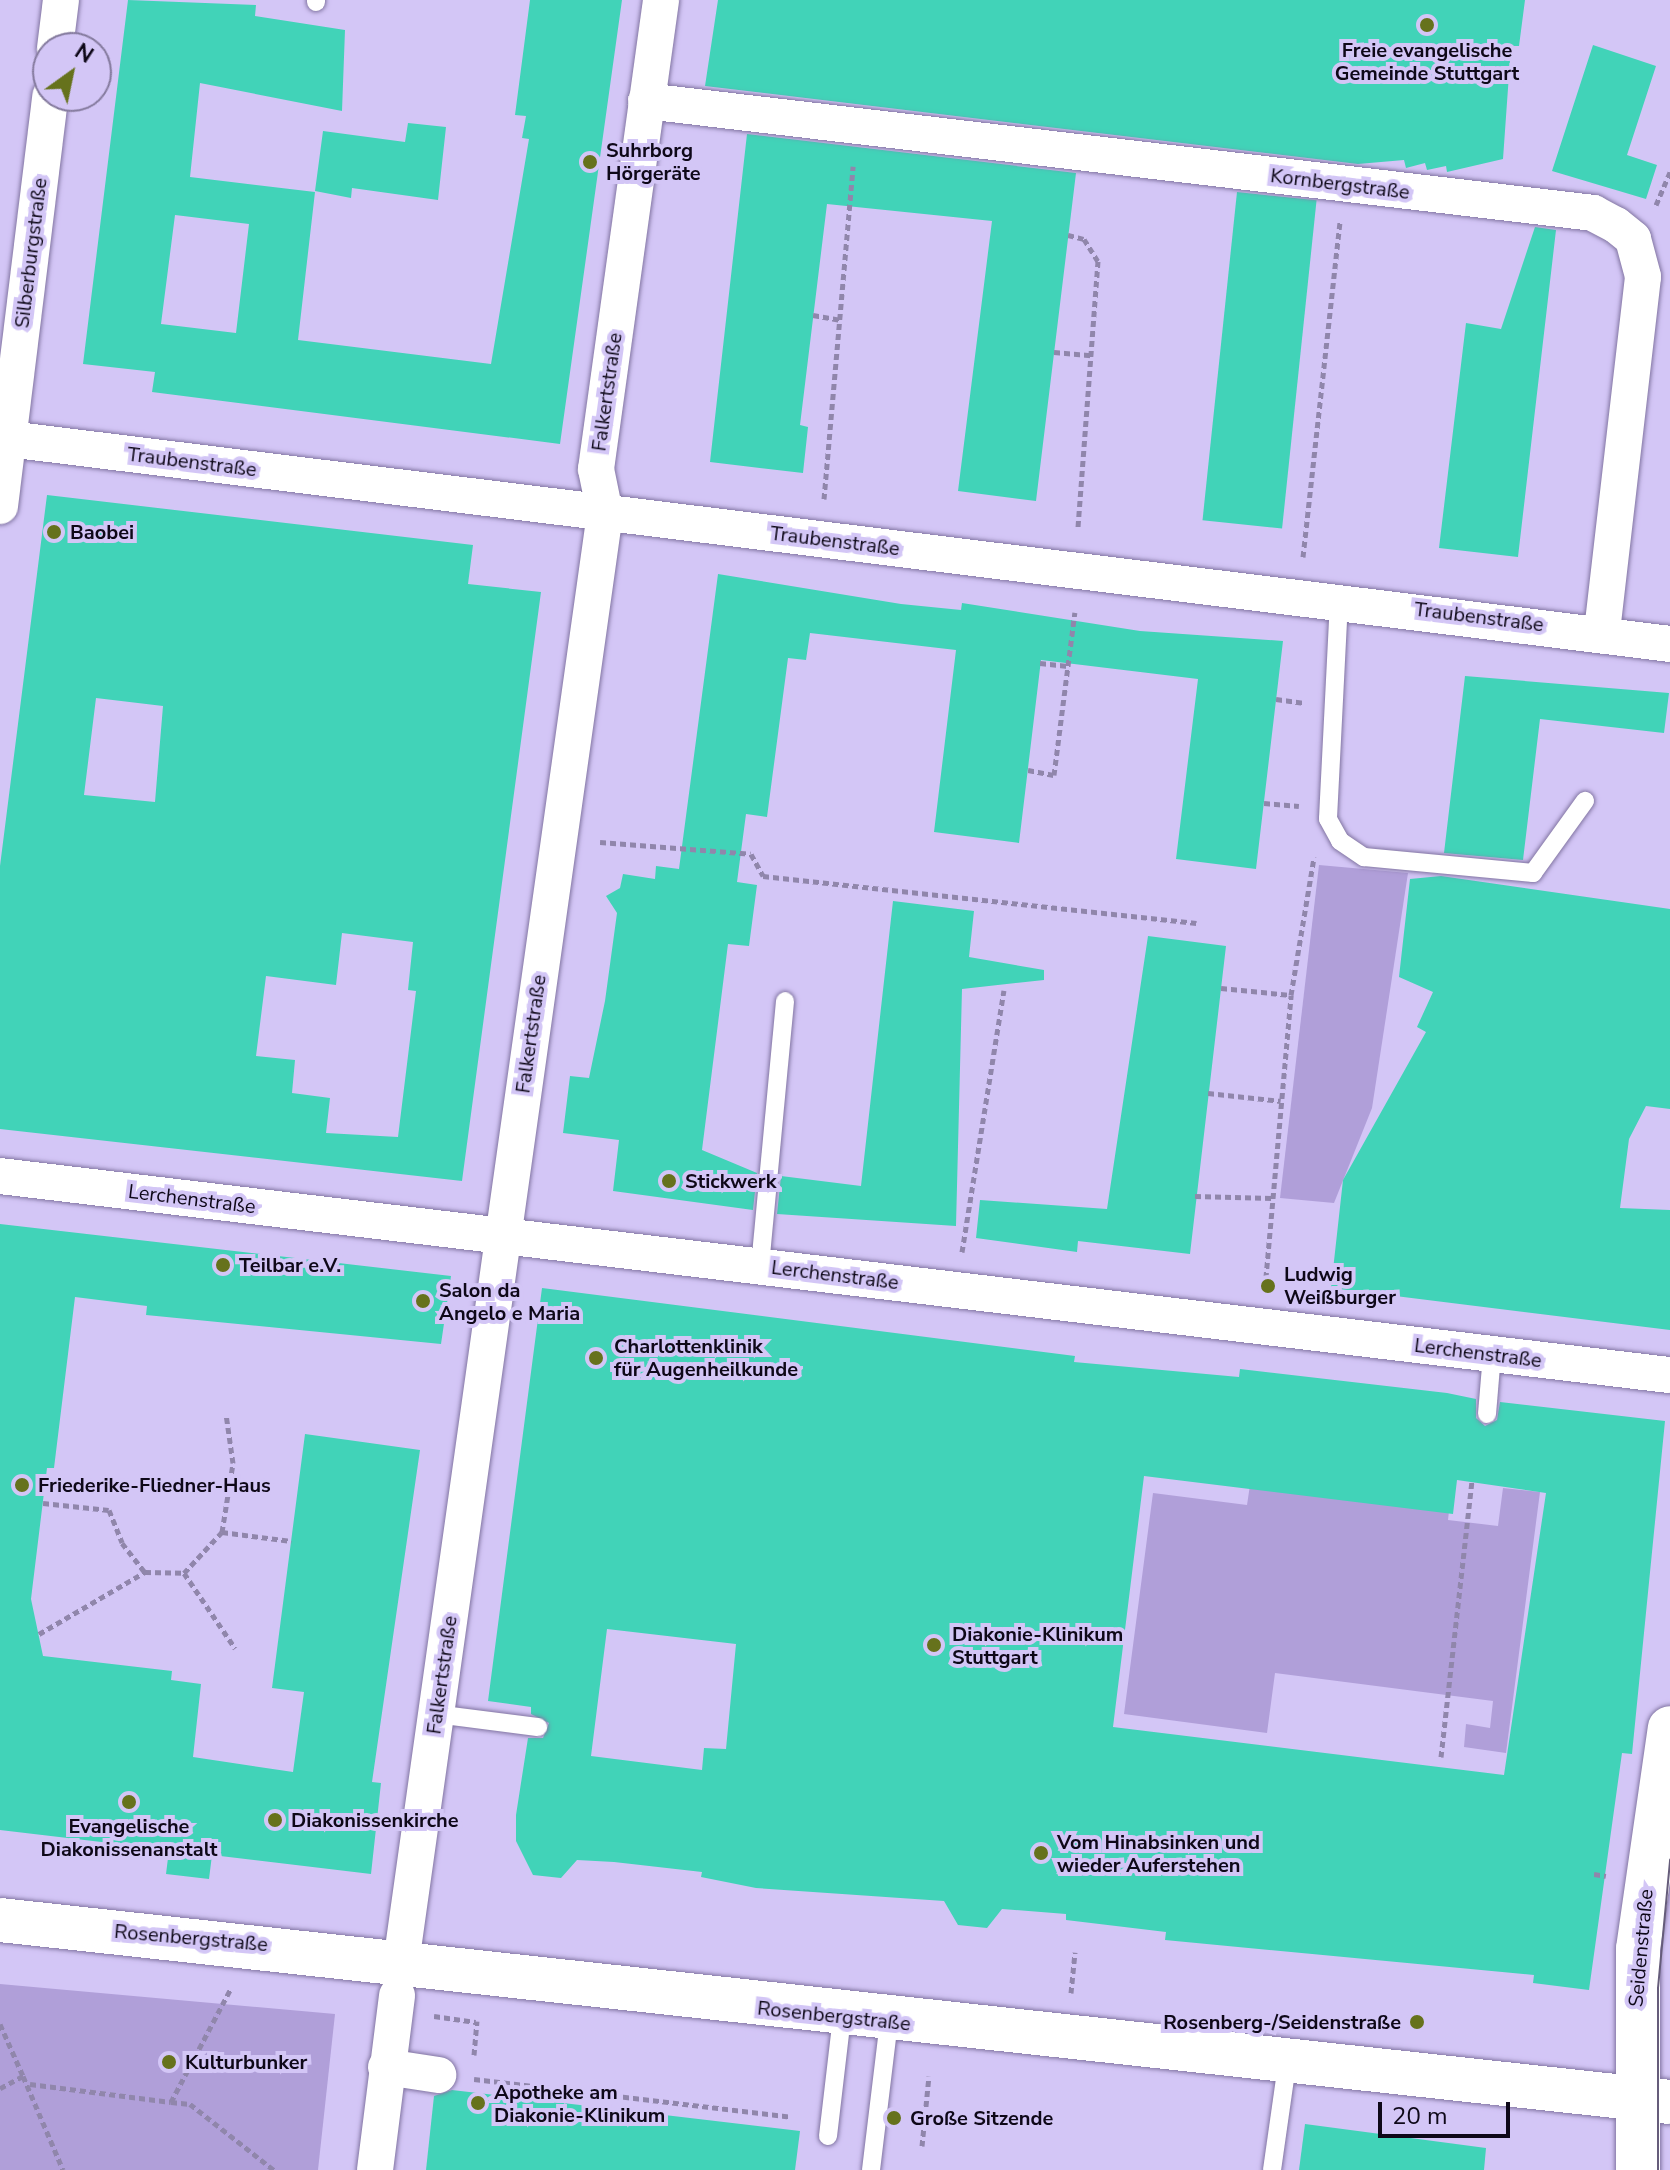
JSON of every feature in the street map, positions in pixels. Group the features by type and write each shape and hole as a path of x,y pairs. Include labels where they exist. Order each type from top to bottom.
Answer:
{"street":[{"path":"57,32 61,0"},
{"name":"Falkertstraße","path":"375,2170 386,2067 605,513 596,469 661,0"},
{"name":"Kornbergstraße","path":"646,101 1593,213 1633,239 1643,277 1602,632"},
{"name":"Silberburgstraße","path":"0,506 4,439 48,112"},
{"name":"Traubenstraße","path":"4,439 1602,632 1670,644"},
{"name":"Lerchenstraße","path":"0,1176 1670,1375"},
{"name":"Seidenstraße","path":"1638,2170 1652,2099 1638,1949 1670,1728"},
{"name":"Rosenbergstraße","path":"0,1920 399,1979 842,2017 1652,2099"},
{"path":"386,2067 452,2076"}],"lane":[{"path":"1339,601 1328,819 1340,841 1364,857 1533,873 1585,801"},
{"path":"760,1266 785,1001"},
{"path":"1487,1414 1492,1355"},
{"path":"436,1714 538,1727"},
{"path":"828,2136 842,2017"},
{"path":"871,2170 889,2022"},
{"path":"1272,2170 1287,2064"}],"path":[{"path":"824,503 856,126"},
{"path":"1661,198 1670,172"},
{"path":"1303,555 1344,184"},
{"path":"1068,235 1084,239 1098,261 1078,531"},
{"path":"813,315 840,320"},
{"path":"1054,352 1091,355"},
{"path":"1028,770 1054,775 1080,570"},
{"path":"1040,663 1068,666"},
{"path":"1260,1325 1291,995 1309,871 1328,819"},
{"path":"560,838 751,854 763,876 1196,923"},
{"path":"1221,988 1291,995"},
{"path":"956,1289 1004,990"},
{"path":"1208,1093 1281,1101"},
{"path":"1195,1196 1274,1198"},
{"path":"39,1634 145,1572 184,1573 222,1532 233,1463 226,1414"},
{"path":"1441,1757 1472,1480"},
{"path":"43,1503 109,1510 122,1543 145,1572"},
{"path":"222,1532 291,1541"},
{"path":"184,1573 235,1648"},
{"path":"171,2102 231,1987"},
{"path":"446,2018 476,2022"},
{"path":"0,2024 23,2076 30,2084 63,2170"},
{"path":"0,2088 23,2076"},
{"path":"452,2076 791,2117"},
{"path":"922,2146 929,2076"},
{"path":"30,2084 190,2104 275,2170"}],"shaded area":[{"path":"1319,865 1408,873 1372,1108 1334,1203 1280,1198"},
{"path":"1250,1485 1449,1511 1448,1520 1498,1526 1503,1488 1540,1492 1506,1753 1464,1747 1466,1724 1490,1728 1493,1701 1275,1673 1267,1733 1124,1714 1153,1493 1247,1505"},
{"path":"0,1984 335,2014 318,2170 0,2170"}],"building":[{"path":"128,0 256,5 255,16 345,30 342,111 200,83 190,177 315,192 298,340 491,364 529,139 522,138 526,116 515,115 530,0 622,0 560,444 152,392 155,372 83,364","holes":["175,215 249,224 236,333 161,324"]},
{"path":"718,0 1525,0 1519,46 1511,46 1503,159 1447,172 1446,166 1427,170 1425,163 1406,168 1404,160 1358,164 705,86"},
{"path":"1593,45 1656,66 1627,155 1657,165 1646,199 1552,171"},
{"path":"408,123 446,127 438,200 352,188 351,198 315,191 323,131 405,142"},
{"path":"747,134 1076,173 1036,501 958,491 992,221 827,204 800,425 808,427 803,473 710,462"},
{"path":"1237,192 1317,200 1282,529 1203,520"},
{"path":"1535,227 1556,230 1518,557 1439,548 1466,323 1501,329"},
{"path":"47,495 473,545 468,584 541,592 462,1181 0,1129 0,866","holes":["96,698 163,706 155,802 84,795","342,933 413,942 408,990 416,991 398,1137 326,1133 330,1098 292,1093 295,1060 256,1056 266,976 336,985"]},
{"path":"718,574 901,604 961,610 962,603 1140,631 1283,641 1256,869 1176,859 1198,679 1041,660 1019,843 934,832 956,650 810,633 806,660 788,658 767,817 746,814 737,882 757,885 749,946 728,944 702,1150 757,1173 753,1210 613,1191 619,1140 563,1133 570,1076 589,1078 605,1001 617,913 606,896 620,888 623,874 655,879 656,866 679,869"},
{"path":"1465,676 1669,693 1664,733 1540,719 1523,860 1444,853"},
{"path":"1441,876 1670,909 1670,1109 1646,1106 1629,1139 1620,1208 1670,1210 1670,1330 1331,1288 1343,1180 1426,1032 1417,1027 1433,992 1399,977 1410,879"},
{"path":"893,901 974,911 969,957 1044,970 1044,980 962,989 956,1226 777,1214 781,1176 861,1186"},
{"path":"1148,936 1226,946 1190,1254 1078,1241 1077,1252 976,1238 980,1200 1107,1209"},
{"path":"0,1224 451,1276 441,1344 146,1315 147,1306 75,1297 54,1468 47,1468 31,1599 43,1656 172,1671 171,1680 201,1684 193,1757 293,1772 304,1692 272,1688 305,1434 420,1450 372,1782 381,1783 371,1874 212,1855 209,1879 166,1874 169,1850 0,1830"},
{"name":"Diakonie-Klinikum Stuttgart","path":"542,1288 1075,1356 1074,1362 1239,1377 1240,1369 1447,1393 1476,1399 1476,1418 1485,1426 1497,1420 1500,1402 1665,1421 1632,1754 1622,1753 1589,1990 1533,1983 1534,1975 1165,1940 1166,1932 1066,1920 1066,1914 1002,1909 987,1928 958,1925 944,1901 756,1888 701,1877 702,1872 614,1862 577,1860 561,1878 533,1875 516,1841 516,1815 528,1738 543,1738 549,1723 531,1714 531,1707 488,1701","holes":["1144,1476 1453,1514 1457,1480 1546,1493 1504,1775 1113,1727","607,1629 736,1644 726,1749 704,1748 702,1770 591,1756"]},
{"path":"452,2090 800,2131 795,2170 426,2170 434,2096"},
{"path":"1305,2124 1486,2148 1484,2170 1299,2170"}],"tram line":[{"path":"1658,2170 1658,1988 1670,1860"}],"place":[{"name":"Freie evangelische Gemeinde Stuttgart","path":"1427,25"},
{"name":"Suhrborg Hörgeräte","path":"590,162"},
{"name":"Baobei","path":"54,532"},
{"name":"Stickwerk","path":"669,1181"},
{"name":"Teilbar e.V.","path":"223,1265"},
{"name":"Ludwig Weißburger","path":"1268,1286"},
{"name":"Salon da Angelo e Maria","path":"423,1301"},
{"name":"Charlottenklinik für Augenheilkunde","path":"596,1358"},
{"name":"Friederike-Fliedner-Haus","path":"22,1485"},
{"name":"Diakonie-Klinikum Stuttgart","path":"934,1645"},
{"name":"Evangelische Diakonissenanstalt","path":"129,1802"},
{"name":"Diakonissenkirche","path":"275,1820"},
{"name":"Vom Hinabsinken und wieder Auferstehen","path":"1041,1853"},
{"name":"Rosenberg-/Seidenstraße","path":"1417,2022"},
{"name":"Kulturbunker","path":"169,2062"},
{"name":"Apotheke am Diakonie-Klinikum","path":"478,2103"},
{"name":"Große Sitzende","path":"894,2118"}]}
